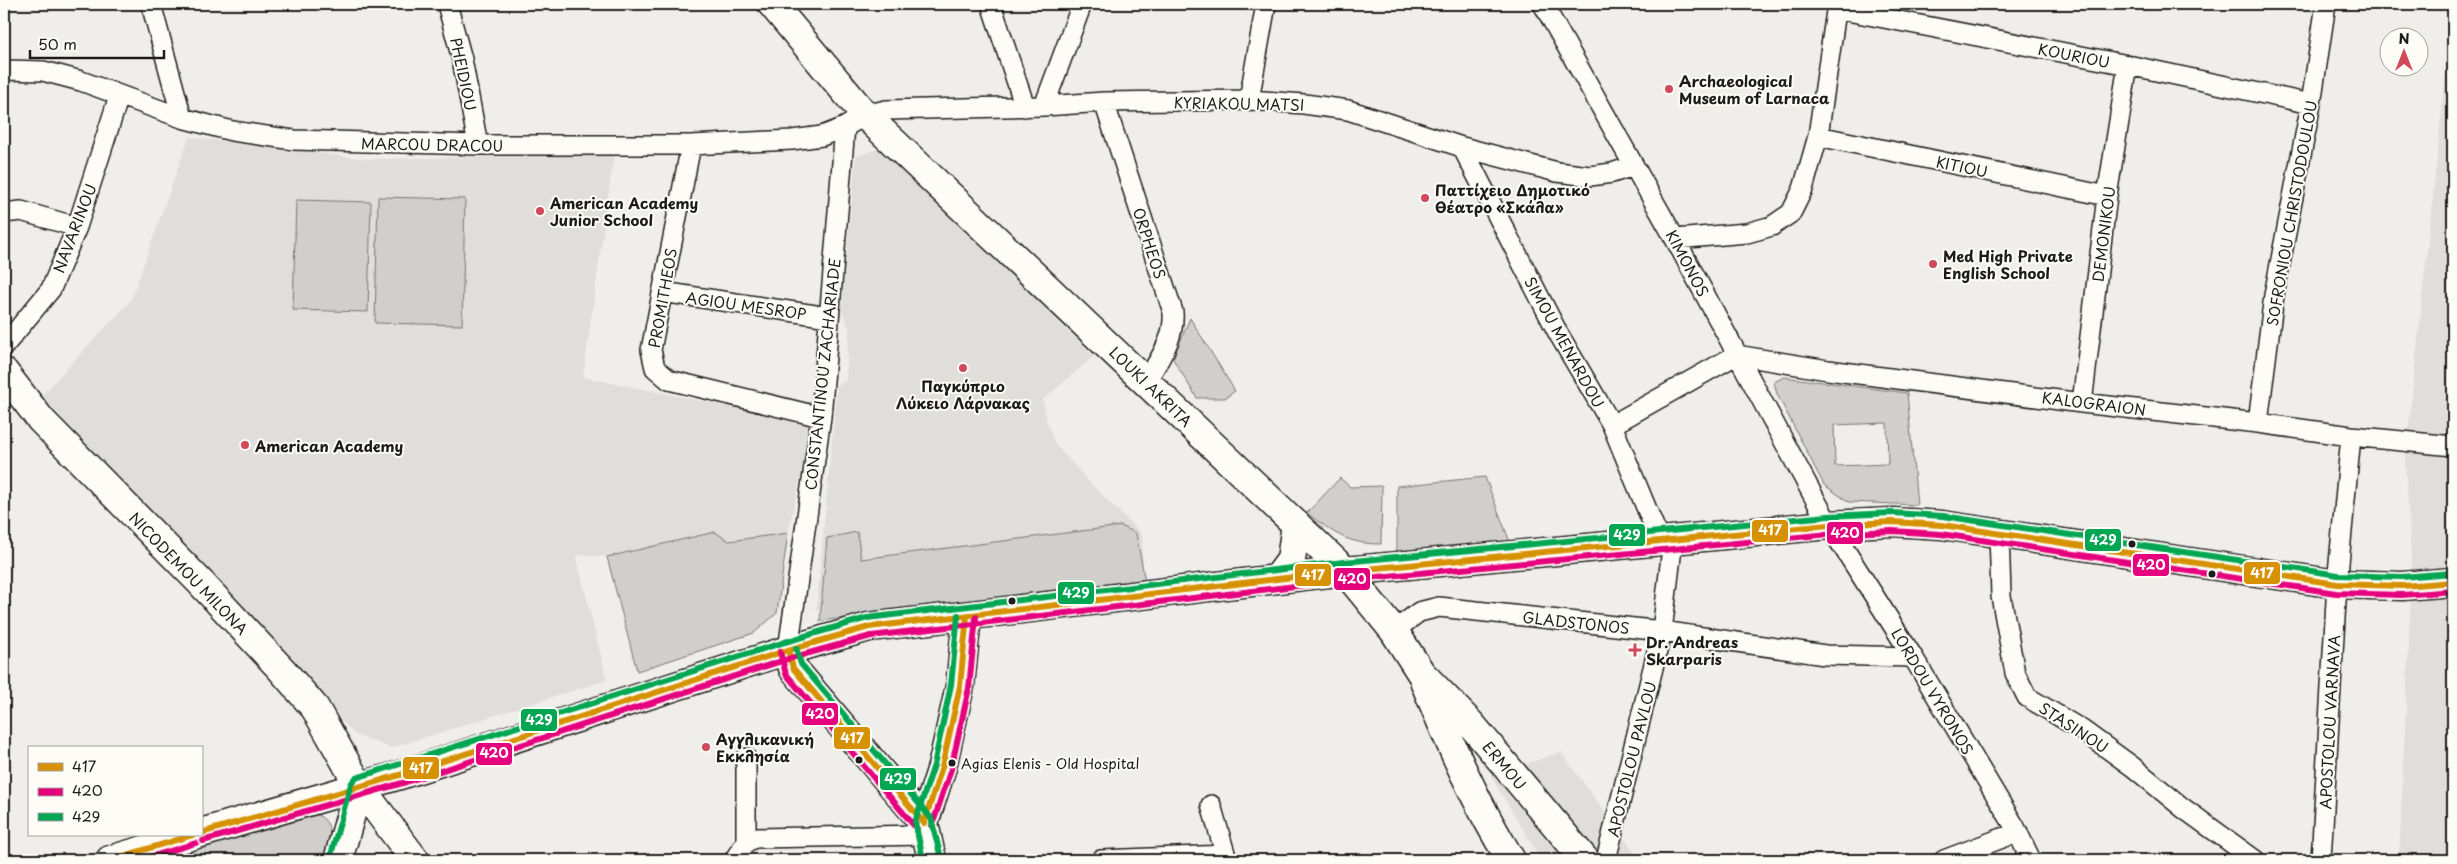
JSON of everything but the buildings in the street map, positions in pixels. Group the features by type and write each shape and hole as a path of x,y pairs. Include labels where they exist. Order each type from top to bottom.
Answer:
{"main road":[{"name":"LOUKI AKRITA","path":"772,4 855,121 1146,382 1345,571 1394,631 1421,672"},
{"name":"NICODEMOU MILONA","path":"4,372 41,420 287,676 314,708 359,786 415,860"},
{"path":"202,833 509,740 788,650 870,627 1345,571 1829,525 1892,522 1999,532 2337,584 2402,586 2453,582"},
{"path":"1277,579 1291,560 1296,524"},
{"path":"927,839 960,686 967,616"},
{"path":"788,650 793,668 927,839"},
{"path":"1421,672 1448,740 1488,825 1511,860"},
{"name":"ERMOU","path":"1421,672 1470,723 1585,860"},
{"path":"1448,740 1462,726 1470,723"},
{"path":"338,860 359,786"},
{"path":"110,860 191,836"}],"street":[{"name":"PHEIDIOU","path":"447,4 462,59 478,145"},
{"path":"991,4 1024,107"},
{"path":"1044,106 1082,4"},
{"path":"1249,100 1266,4"},
{"name":"KIMONOS","path":"1543,4 1632,166 1675,239 1829,525"},
{"name":"SOFRONIOU CHRISTODOULOU","path":"2258,423 2275,288 2311,104 2326,4"},
{"path":"157,5 182,118"},
{"path":"1675,239 1747,233 1772,226 1791,213 1804,189 1818,136 1837,6"},
{"name":"KOURIOU","path":"1837,6 2311,104"},
{"name":"DEMONIKOU","path":"2082,403 2107,196 2128,65"},
{"name":"MARCOU DRACOU","path":"4,70 43,71 182,118 232,131 276,139 478,145 691,145 792,140 822,136 855,121"},
{"name":"NAVARINOU","path":"4,346 51,289 77,228 119,96"},
{"name":"KYRIAKOU MATSI","path":"855,121 886,110 1024,107 1104,102 1249,100 1304,104 1348,110 1462,147 1557,172 1590,176 1612,173 1632,166"},
{"name":"ORPHEOS","path":"1104,102 1173,312 1174,326 1170,338 1146,382"},
{"name":"CONSTANTINOU ZACHARIADE","path":"788,650 821,417 829,316 855,121"},
{"name":"KITIOU","path":"1818,136 2107,196"},
{"name":"PROMITHEOS","path":"691,145 651,350 655,368 669,380 821,417"},
{"name":"SIMOU MENARDOU","path":"1462,147 1558,333 1612,425 1666,541"},
{"path":"4,213 21,211 77,228"},
{"name":"AGIOU MESROP","path":"662,292 829,316"},
{"path":"1612,425 1736,354"},
{"name":"KALOGRAION","path":"1736,354 1828,370 2082,403 2258,423 2351,436 2453,446"},
{"name":"APOSTOLOU VARNAVA","path":"2321,860 2337,584 2351,436"},
{"name":"LORDOU VYRONOS","path":"1829,525 1913,657 2018,832 2031,860"},
{"name":"STASINOU","path":"1999,532 2001,596 2015,673 2026,697 2082,730 2133,767 2183,808 2255,860"},
{"name":"APOSTOLOU PAVLOU","path":"1606,860 1662,631 1666,541"},
{"name":"GLADSTONOS","path":"1394,631 1419,612 1439,607 1662,631 1825,655 1913,657"},
{"path":"734,860 746,842 746,758"},
{"path":"1101,860 1226,858 1211,805"},
{"path":"1944,860 2018,832"},
{"path":"746,842 756,838 927,839"}],"shaded area":[{"path":"2453,4 2453,566 2412,570 2405,461"},
{"name":"American Academy","path":"189,137 367,159 614,155 583,377 812,423 788,533 729,541 715,532 607,557 576,555 607,680 391,748 354,734 41,396 131,300"},
{"name":"Παγκύπριο Λύκειο Λάρνακας","path":"881,148 1094,356 1043,400 1047,421 1055,444 1092,485 1142,534 1143,566 816,611 837,386 846,380 849,328 841,308 856,156"},
{"path":"378,197 465,199 462,325 375,323"},
{"path":"296,200 371,202 368,312 293,310"},
{"path":"1190,318 1235,391 1225,398 1197,398 1173,359"},
{"path":"1784,377 1907,393 1917,505 1849,502 1824,485 1777,394 1774,382","holes":["1887,423 1888,464 1835,466 1834,425"]},
{"path":"1485,477 1510,542 1397,552 1397,486"},
{"path":"1340,478 1350,487 1382,486 1381,544 1358,542 1341,536 1307,513"},
{"path":"1121,526 1136,533 1145,581 820,621 827,538 857,532 861,559"},
{"path":"715,532 729,541 788,533 777,613 754,633 637,671 607,557"},
{"path":"2411,593 2453,598 2453,860 2399,860"},
{"path":"1561,752 1640,860 1541,860 1491,776"},
{"path":"311,813 325,820 330,832 324,860 162,860"}],"transit line":[{"name":"429","path":"330,858 351,784 356,778 785,642 867,618 1344,562 1828,516 1892,513 1943,516 2338,575 2402,577 2452,573"},
{"name":"417","path":"202,833 403,774 788,650 869,627 1345,571 1829,525 1892,522 1942,525 2337,584 2402,586 2453,582"},
{"name":"420","path":"203,841 406,782 791,658 871,636 1346,580 1830,534 1892,531 1941,534 2336,593 2402,595 2453,591"},
{"name":"429","path":"923,859 915,822 934,765 951,685 958,615"},
{"name":"417","path":"924,823 942,767 960,686 967,616"},
{"name":"420","path":"932,826 951,769 969,688 976,617"},
{"name":"429","path":"796,648 801,664 931,818 941,858"},
{"name":"417","path":"788,650 793,668 924,823"},
{"name":"420","path":"780,652 786,674 917,829"},
{"name":"417","path":"110,860 190,836"},
{"name":"420","path":"140,860 196,843"}],"place":[{"name":"Archaeological Museum of Larnaca","path":"1669,89"},
{"name":"Παττίχειο Δημοτικό Θέατρο «Σκάλα»","path":"1425,198"},
{"name":"American Academy Junior School","path":"540,211"},
{"name":"Med High Private English School","path":"1933,264"},
{"name":"Παγκύπριο Λύκειο Λάρνακας","path":"963,368"},
{"name":"American Academy","path":"245,445"},
{"name":"Dr. Andreas Skarparis","path":"1635,650"},
{"name":"Αγγλικανική Εκκλησία","path":"706,747"},
{"name":"Agias Elenis - Old Hospital","path":"952,763"}]}
